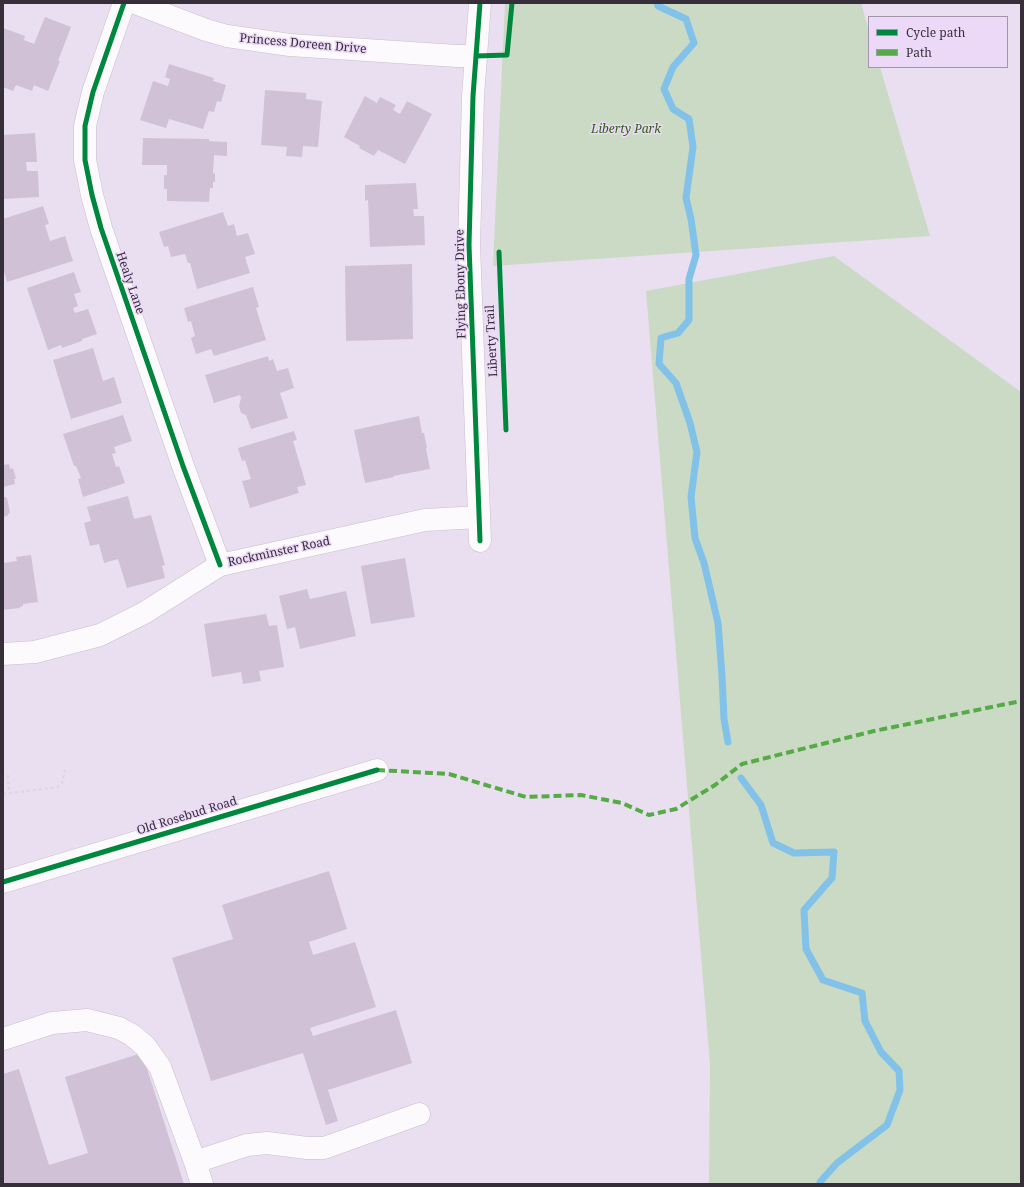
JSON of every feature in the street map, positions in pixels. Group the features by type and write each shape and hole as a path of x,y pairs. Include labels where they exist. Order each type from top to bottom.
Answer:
{"street":[{"name":"Healy Lane","path":"124,3 91,99 84,126 85,160 92,195 101,228 183,466 220,564"},
{"name":"Princess Doreen Drive","path":"136,3 206,30 227,36 290,45 476,56"},
{"name":"Flying Ebony Drive","path":"480,3 473,96 469,245 480,541"},
{"name":"Rockminster Road","path":"3,654 35,652 100,635 144,613 220,564 425,520 479,517"},
{"name":"Old Rosebud Road","path":"3,882 377,770"},
{"path":"3,1039 52,1023 87,1020 119,1028 132,1035 145,1046 160,1067 202,1184"},
{"path":"195,1162 247,1145 266,1143 307,1148 324,1148 419,1114"}],"path":[{"path":"3,794 56,787 62,783 64,770"},
{"path":"8,775 9,793"}],"green space":[{"name":"Liberty Park","path":"505,3 861,3 868,28 868,68 880,68 930,236 493,266"},
{"path":"834,256 1021,392 1021,1184 709,1184 710,1064 646,291"}],"building":[{"path":"45,17 71,27 48,91 34,85 32,91 16,85 13,91 3,87 3,28 25,36 24,40 34,44"},
{"path":"169,64 214,78 213,81 226,85 221,102 217,101 214,112 209,111 203,129 169,119 166,128 140,120 153,81 168,86 170,79 165,77"},
{"path":"265,90 306,93 306,99 322,101 318,147 303,146 302,157 286,156 287,147 261,145"},
{"path":"365,96 377,103 380,97 396,105 393,110 400,114 407,101 432,114 405,164 378,150 374,156 359,148 360,146 344,137"},
{"path":"35,133 37,162 26,162 27,171 38,171 39,197 3,199 3,135"},
{"path":"143,138 209,139 209,141 227,142 227,156 214,155 213,174 215,173 215,182 213,182 213,188 210,188 209,202 167,201 167,189 164,189 164,175 167,175 167,165 142,165"},
{"path":"416,183 418,209 413,209 414,216 424,216 425,245 370,247 368,200 365,201 365,185"},
{"path":"43,206 49,224 45,225 50,241 65,236 73,261 7,282 3,268 3,219"},
{"path":"223,212 228,226 234,224 237,236 248,233 255,254 245,257 250,273 197,289 190,263 188,263 185,254 171,257 168,246 164,247 159,232"},
{"path":"412,264 413,339 346,341 345,266"},
{"path":"74,272 81,292 74,294 78,306 73,308 75,313 88,309 97,334 62,348 61,345 48,350 27,288"},
{"path":"253,287 259,307 256,308 266,340 214,356 211,349 196,354 191,338 195,336 191,321 188,322 184,308"},
{"path":"93,348 103,381 114,377 122,403 71,419 53,360"},
{"path":"268,356 269,361 273,359 277,371 288,368 294,388 280,393 288,418 251,429 246,415 241,413 239,406 241,398 240,395 214,403 205,375"},
{"path":"123,415 132,441 114,447 116,453 112,454 116,467 119,466 125,483 83,497 78,479 81,478 76,466 74,466 63,434"},
{"path":"419,416 422,433 424,433 430,469 365,483 354,430"},
{"path":"294,431 297,440 293,441 306,485 297,487 299,493 250,508 242,481 251,479 245,460 242,461 238,448"},
{"path":"9,464 10,469 13,468 16,479 14,479 15,484 3,487 3,465"},
{"path":"3,496 7,498 10,512 7,516 3,517"},
{"path":"128,496 134,519 151,515 165,565 162,566 165,578 127,588 118,559 104,563 99,544 90,546 84,523 91,521 87,507"},
{"path":"31,555 38,602 23,604 20,608 3,610 3,563 17,561 16,557"},
{"path":"405,558 415,617 371,624 361,566"},
{"path":"307,589 310,599 346,591 356,636 300,649 295,627 287,629 279,596"},
{"path":"266,614 269,626 277,625 284,667 259,671 261,681 243,684 241,672 212,677 204,624"},
{"path":"329,871 347,929 309,942 313,955 355,942 376,1007 310,1028 313,1036 396,1010 412,1063 328,1090 338,1121 326,1125 303,1053 211,1081 172,958 233,939 222,905"},
{"path":"142,1053 184,1184 3,1184 3,1074 19,1069 49,1165 88,1153 65,1077"}],"waterway":[{"path":"657,3 658,6 686,19 694,43 673,67 664,89 673,109 689,119 693,147 686,198 691,219 696,255 689,279 689,320 678,333 661,338 659,364 676,383 690,423 697,452 691,497 695,538 704,563 718,623 724,719 728,742"},
{"path":"741,778 761,805 773,843 794,853 834,852 832,878 804,910 806,949 823,980 862,993 865,1021 881,1052 899,1071 900,1090 887,1125 837,1163 820,1182 821,1184"}],"marked path":[{"path":"377,770 449,774 526,797 581,795 622,803 649,815 676,809 715,785 742,764 874,731 1021,701"}],"cycle path":[{"path":"124,3 93,92 85,126 85,160 92,195 101,228 183,466 220,565"},
{"path":"480,3 473,96 469,245 480,541"},
{"path":"476,56 507,55 512,3"},
{"name":"Liberty Trail","path":"499,252 506,430"},
{"path":"3,882 377,770"}]}
